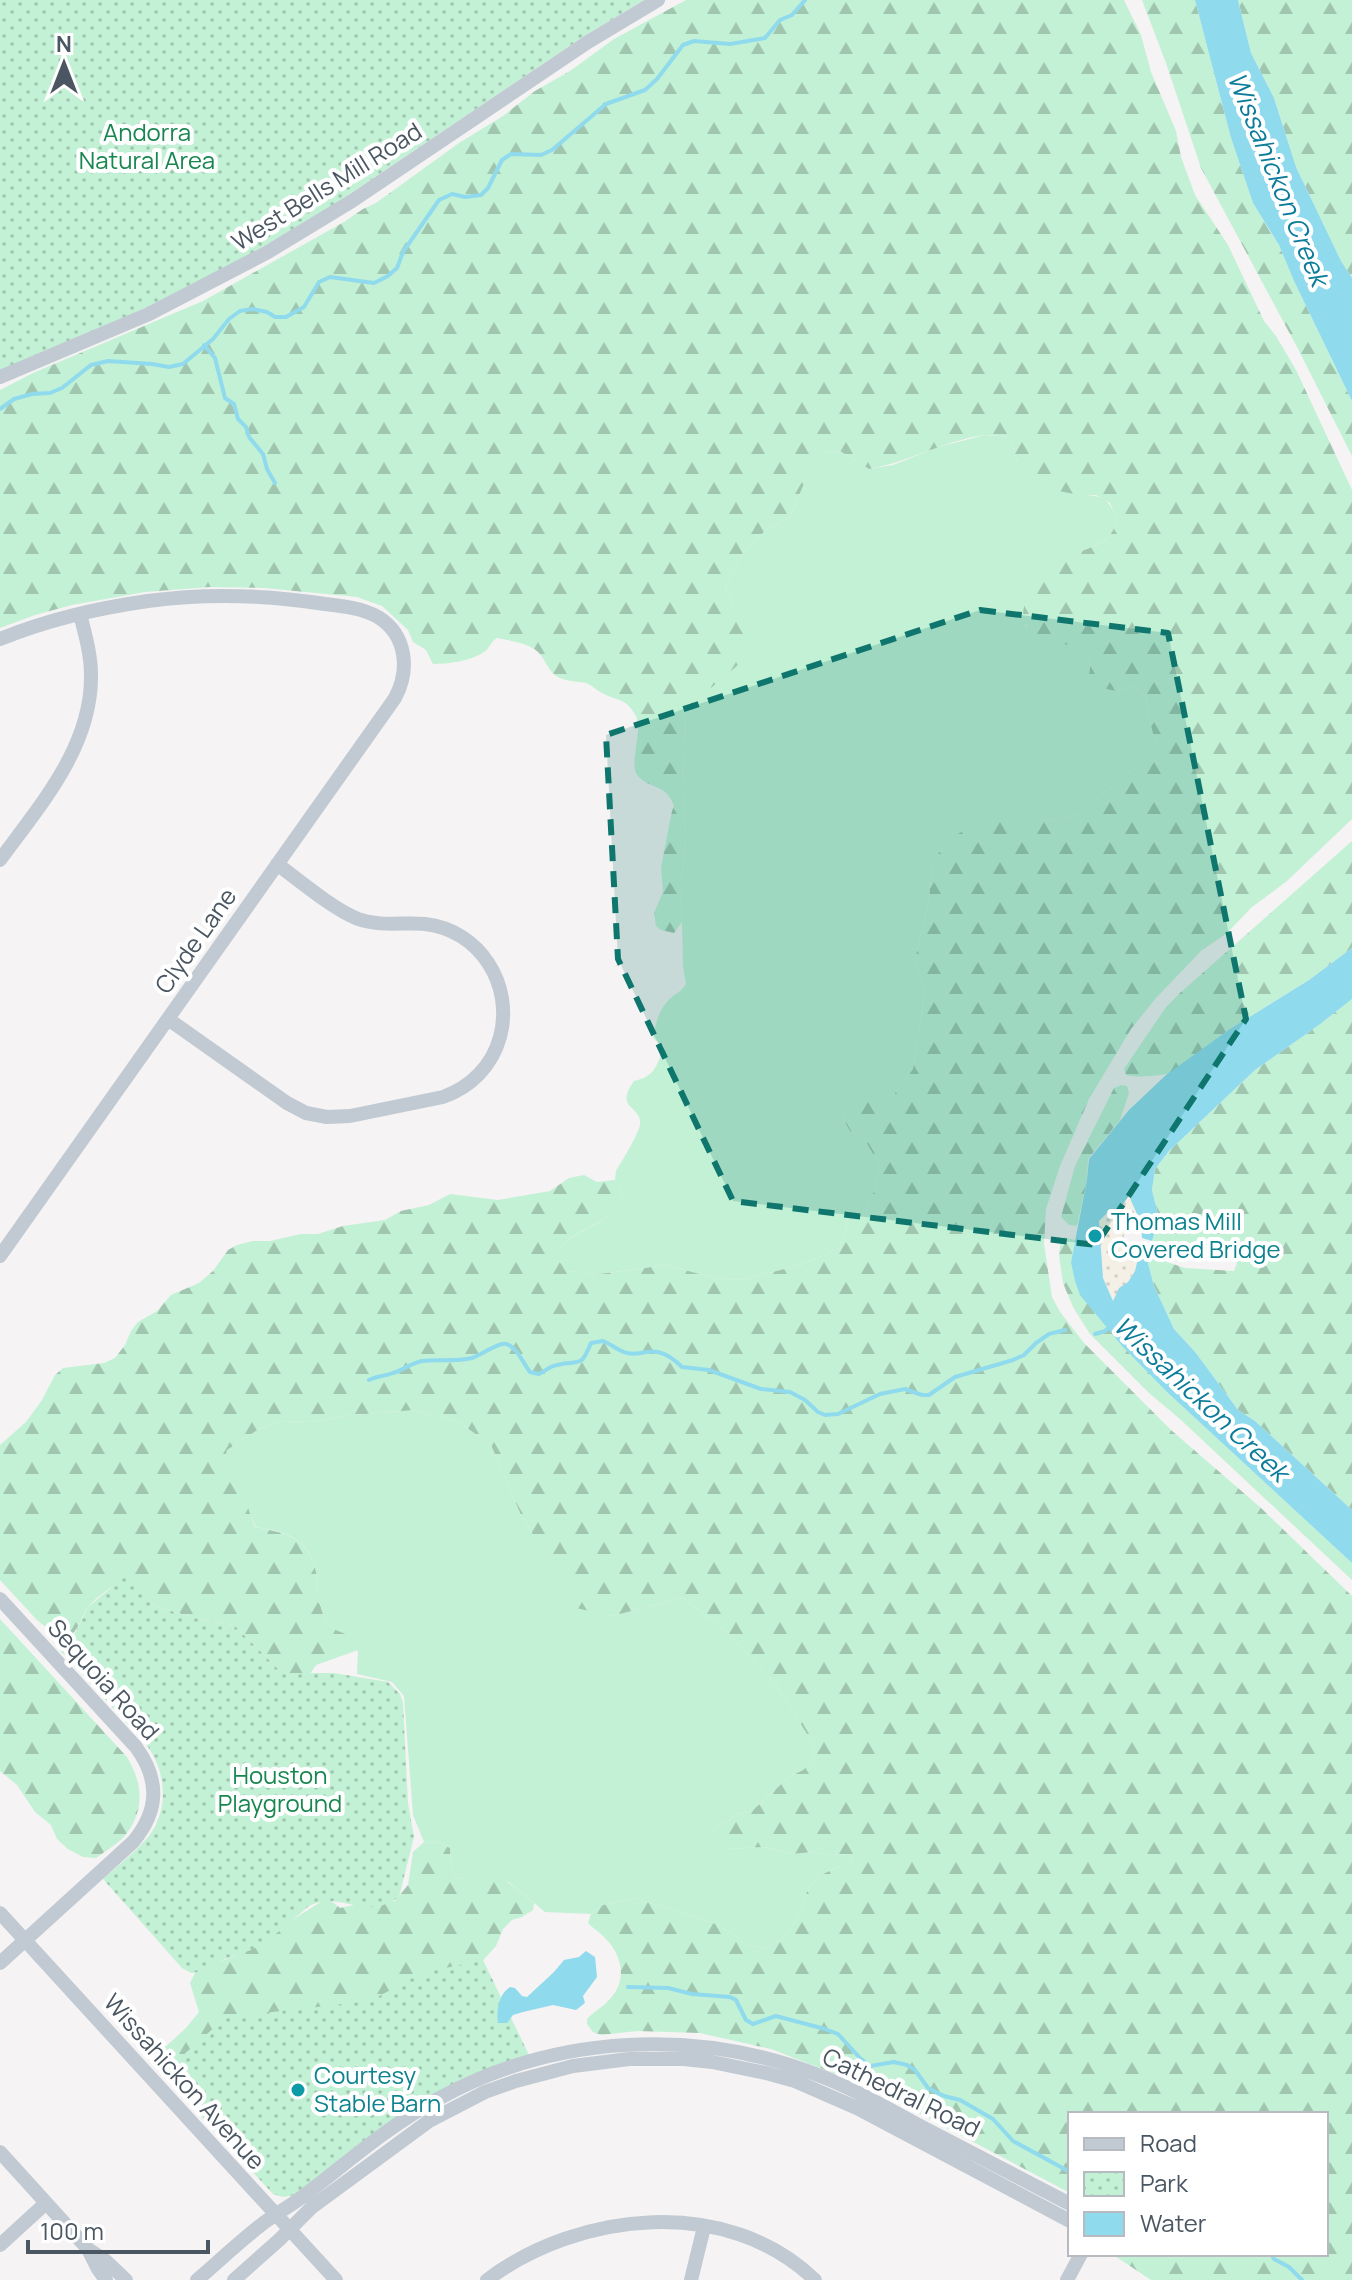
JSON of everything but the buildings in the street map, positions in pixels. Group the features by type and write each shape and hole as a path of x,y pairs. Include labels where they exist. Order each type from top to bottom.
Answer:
{"street":[{"name":"West Bells Mill Road","path":"0,377 160,309 281,244 352,201 588,42 658,0"},
{"name":"Clyde Lane","path":"0,1256 395,698 405,669 401,643 387,624 372,614 343,607 240,596 193,597 149,601 80,614"},
{"path":"0,639 80,614 89,650 91,676 90,700 84,725 69,761 0,860"},
{"path":"168,1019 295,1108 317,1116 339,1117 434,1100 464,1087 482,1071 495,1052 502,1030 503,1007 499,985 489,964 476,948 459,935 425,924 379,924 354,917 277,864"},
{"name":"Sequoia Road","path":"0,1599 136,1747 149,1768 153,1788 148,1821 133,1842 25,1941"},
{"name":"Wissahickon Avenue","path":"0,1913 336,2280"},
{"path":"0,1963 25,1941"},
{"name":"Cathedral Road","path":"197,2280 252,2232 414,2113 491,2074 540,2058 589,2048 648,2044 700,2046 778,2061 822,2076 863,2095 1068,2203"},
{"name":"Cathedral Road","path":"234,2280 312,2207 429,2121 475,2097 516,2081 602,2062 656,2059 712,2062 795,2081 823,2092 1068,2220"},
{"path":"0,2152 88,2249 126,2280"},
{"path":"0,2245 46,2203"},
{"path":"487,2280 541,2247 582,2232 645,2223 674,2223 737,2235 787,2257 815,2280"},
{"path":"691,2280 704,2227"},
{"path":"88,2249 106,2280"},
{"path":"1067,2280 1080,2256"}],"highlighted area":[{"path":"980,610 1168,633 1246,1019 1096,1245 733,1201 618,959 606,735"}],"green space":[{"name":"Andorra Natural Area","path":"0,0 644,0 580,39 314,218 195,285 0,371"},
{"path":"686,0 1124,0 1141,35 1151,72 1176,131 1181,157 1195,195 1228,245 1264,321 1296,370 1352,490 1352,819 1287,881 1252,907 1227,933 1201,951 1131,1029 1089,1099 1060,1166 1046,1209 1044,1244 1052,1297 1084,1343 1171,1430 1261,1508 1352,1596 1352,2280 1151,2280 1115,2256 1328,2256 1328,2112 1068,2112 1068,2192 869,2087 771,2049 700,2033 637,2031 601,2035 593,2032 587,2019 614,1994 621,1977 615,1951 588,1923 591,1914 603,1905 634,1898 719,1925 744,1943 763,1949 781,1939 797,1920 809,1886 819,1876 852,1860 851,1854 792,1854 764,1847 727,1849 710,1840 711,1832 738,1814 752,1811 789,1777 803,1770 815,1759 814,1745 776,1685 725,1630 683,1598 612,1616 576,1608 521,1515 491,1445 460,1423 415,1410 308,1422 281,1421 259,1429 227,1450 225,1459 233,1467 255,1527 286,1535 308,1551 316,1572 321,1609 328,1624 353,1637 358,1650 316,1665 310,1674 279,1670 234,1625 206,1621 157,1607 124,1578 93,1602 72,1635 61,1639 37,1620 0,1580 0,1445 26,1422 55,1375 63,1368 104,1363 115,1358 138,1322 157,1311 171,1295 199,1283 213,1271 228,1250 237,1245 318,1234 343,1226 385,1220 401,1211 429,1205 450,1194 498,1200 550,1191 569,1178 584,1175 597,1182 615,1180 623,1193 612,1213 571,1238 560,1251 557,1260 569,1271 599,1274 667,1265 714,1278 742,1280 803,1264 840,1248 848,1219 866,1212 880,1166 865,1140 850,1131 843,1119 848,1104 893,1096 913,1069 925,991 915,960 929,898 933,861 949,839 972,826 1002,818 1028,817 1050,821 1077,815 1137,766 1156,744 1146,696 1133,687 1117,691 1095,687 1089,675 1091,660 1084,652 1038,637 1028,628 1024,618 1028,597 1044,577 1071,556 1109,536 1117,520 1110,503 1096,495 1059,491 1033,476 1017,461 1010,437 1001,436 970,438 869,469 840,451 823,452 806,479 790,517 764,532 745,549 725,587 734,607 759,629 745,659 685,710 683,792 686,841 681,882 682,922 674,933 656,926 654,913 663,892 661,867 674,806 667,794 643,780 635,771 636,716 625,702 588,684 556,676 538,652 529,646 497,638 473,658 433,664 426,650 413,642 408,630 382,606 357,597 264,588 210,587 145,592 72,605 0,628 0,390 203,301 344,222 614,39"},
{"path":"1142,0 1195,0 1231,138 1253,203 1279,245 1352,401 1352,456 1201,168"},
{"path":"1238,0 1352,0 1352,278 1296,167 1274,98 1251,53"},
{"path":"985,435 1010,437 1017,461 1084,496 1102,498 1112,508 1117,520 1111,535 1072,556 1025,625 1041,637 1083,650 1091,660 1089,675 1117,691 1133,687 1146,696 1156,744 1137,766 1077,815 1050,821 1028,817 933,861 929,898 915,960 925,991 913,1069 893,1096 848,1105 843,1119 850,1131 865,1140 880,1166 866,1212 848,1219 840,1248 803,1264 742,1280 714,1278 667,1265 598,1274 568,1271 556,1260 559,1251 571,1238 609,1216 623,1193 615,1180 616,1171 640,1125 640,1119 627,1102 628,1090 634,1081 647,1076 657,1065 664,1047 653,1038 659,1016 668,1001 686,984 681,882 686,841 683,792 685,710 712,686 734,607 725,587 745,549 764,532 790,517 806,479 822,452 840,451 869,469 893,465 938,447"},
{"path":"1352,841 1352,948 1309,980 1230,1029 1173,1072 1150,1076 1126,1075 1124,1069 1166,1007"},
{"path":"1352,999 1352,1510 1255,1421 1238,1410 1174,1329 1154,1286 1148,1263 1149,1256 1185,1268 1234,1271 1237,1263 1228,1257 1152,1241 1159,1219 1152,1190 1155,1169 1170,1150 1255,1070"},
{"path":"1127,1086 1129,1093 1120,1120 1088,1159 1087,1180 1077,1226 1069,1225 1061,1217 1075,1166 1114,1088"},
{"path":"1064,1237 1075,1240 1071,1262 1168,1393 1352,1563 1352,1580 1149,1393 1090,1334 1063,1283 1059,1255"},
{"path":"415,1410 460,1423 491,1445 521,1515 576,1607 612,1616 683,1598 725,1630 776,1685 814,1745 815,1759 789,1777 752,1811 738,1814 711,1832 727,1849 764,1847 792,1854 851,1854 852,1860 819,1876 809,1886 797,1920 781,1939 763,1949 744,1943 719,1925 634,1898 603,1905 591,1914 545,1912 509,1882 456,1878 451,1867 450,1848 440,1843 424,1842 413,1815 404,1696 392,1682 357,1674 358,1650 353,1638 330,1626 324,1615 310,1554 289,1535 256,1527 225,1459 227,1450 259,1429 281,1421 308,1422"},
{"name":"Houston Playground","path":"124,1577 157,1607 206,1621 234,1625 279,1670 286,1673 334,1673 388,1682 400,1694 408,1803 414,1837 399,1897 374,1907 331,1901 309,1906 265,1943 203,1971 191,1973 182,1968 103,1879 138,1848 156,1825 162,1801 161,1776 145,1743 58,1648 75,1633 88,1607"},
{"path":"0,1619 127,1757 133,1768 140,1799 135,1820 122,1839 96,1858 83,1857 68,1849 57,1839 51,1825 35,1812 17,1785 0,1771"},
{"path":"424,1842 440,1843 450,1848 451,1867 456,1878 495,1875 534,1903 533,1910 512,1920 503,1929 496,1946 478,1966 181,2078 165,2064 163,2049 199,2012 190,1983 196,1971 237,1955 327,1898 340,1908 395,1901 408,1885 413,1852"},
{"path":"483,1960 529,2055 463,2079 430,2096 295,2195 283,2197 273,2194 162,2074 226,2017 370,2001 422,1973"}],"sand":[{"path":"1129,1195 1141,1223 1126,1229 1121,1247 1139,1254 1135,1271 1113,1302 1103,1278 1099,1221 1109,1211 1118,1210"}],"water":[{"name":"Wissahickon Creek","path":"1195,0 1238,0 1251,53 1274,98 1296,167 1352,278 1352,401 1279,245 1253,203 1231,138"},
{"name":"Wissahickon Creek","path":"1352,948 1352,999 1255,1070 1169,1151 1155,1169 1152,1190 1159,1219 1152,1241 1142,1238 1141,1223 1129,1196 1118,1210 1109,1211 1099,1221 1103,1278 1113,1301 1119,1288 1128,1282 1135,1271 1139,1254 1149,1256 1154,1286 1174,1329 1238,1410 1255,1421 1352,1510 1352,1563 1168,1393 1123,1347 1080,1295 1071,1262 1089,1159 1129,1110 1166,1075"},
{"path":"586,1951 595,1957 597,1977 583,1996 585,2003 576,2010 553,2005 513,2015 507,2023 498,2023 499,2003 506,1990 515,1988 527,1997 564,1960 579,1957"}],"waterway":[{"path":"0,409 14,399 62,388 91,365 108,361 169,367 183,364 240,311 252,309 275,317 286,317 304,307 319,282 330,277 374,283 388,276 397,268 403,252 439,200 452,194 465,197 481,195 488,188 502,160 511,154 541,155 552,150 606,104 645,90 683,45 694,41 730,44 765,38 780,20 792,15 805,0"},
{"path":"204,345 215,358 225,398 234,404 238,419 263,454 275,483"},
{"name":"Wissahickon Creek","path":"1095,1334 1110,1326"},
{"path":"369,1380 422,1361 472,1358 503,1344 513,1348 530,1372 539,1374 554,1366 578,1362 591,1343 603,1341 627,1353 662,1353 682,1367 709,1370 761,1389 790,1392 825,1415 838,1414 880,1394 905,1389 929,1395 955,1377 1013,1360 1049,1334 1065,1330"},
{"path":"628,1987 668,1988 692,1994 730,1997 736,2000 746,2020 753,2024 776,2016 838,2034 870,2066 894,2062 907,2065 915,2070 928,2088 960,2100 993,2119 1013,2141 1068,2171"},
{"path":"1272,2256 1302,2280"}],"place":[{"name":"Thomas Mill Covered Bridge","path":"1095,1236"},
{"name":"Courtesy Stable Barn","path":"298,2090"}]}
